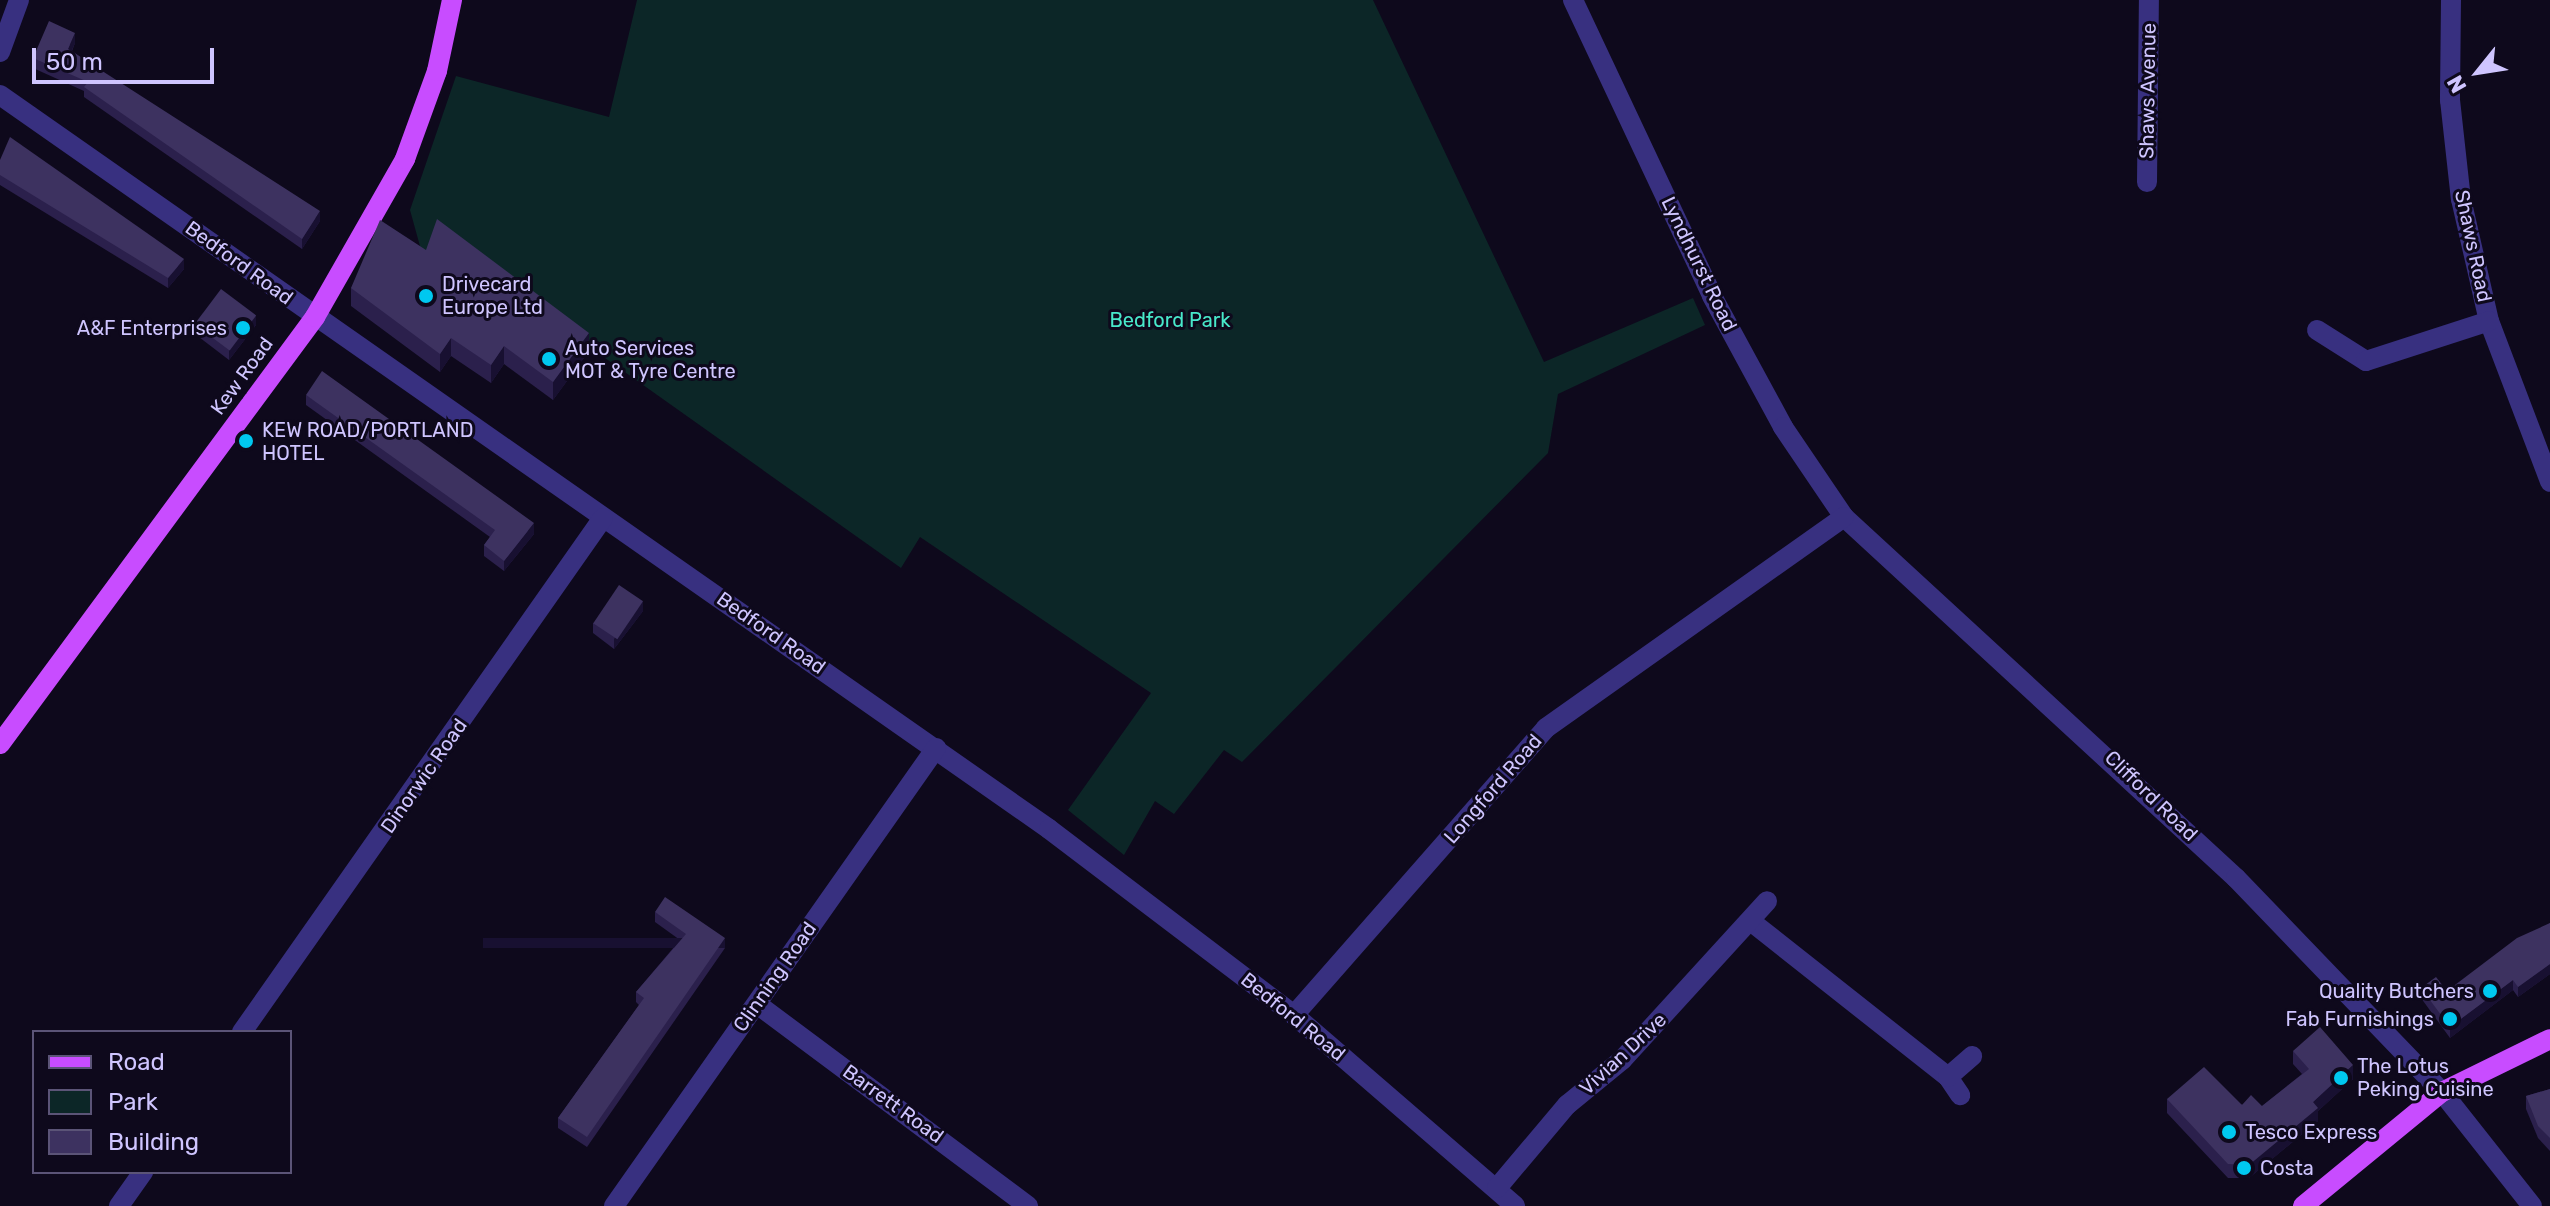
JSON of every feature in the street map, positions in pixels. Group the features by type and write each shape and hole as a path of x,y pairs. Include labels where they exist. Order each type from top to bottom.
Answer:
{"main road":[{"name":"Kew Road","path":"0,744 315,317 405,159 437,71 452,0"},
{"path":"2303,1206 2442,1092 2550,1039"}],"street":[{"path":"0,52 19,0"},
{"name":"Lyndhurst Road","path":"1573,0 1712,296 1783,427 1844,517"},
{"name":"Shaws Avenue","path":"2147,182 2149,0"},
{"name":"Shaws Road","path":"2451,0 2450,100 2461,199 2489,321 2550,482"},
{"name":"Bedford Road","path":"0,95 936,748 1294,1015 1515,1206"},
{"path":"2317,330 2366,361 2489,321"},
{"name":"Longford Road","path":"1294,1015 1546,728 1844,517"},
{"name":"Clifford Road","path":"1844,517 2236,878 2442,1092 2532,1206"},
{"name":"Dinorwic Road","path":"243,1030 603,518"},
{"name":"Clinning Road","path":"614,1206 936,748"},
{"name":"Vivian Drive","path":"1497,1188 1567,1105 1622,1060 1753,923 1767,901"},
{"path":"1753,923 1948,1077 1960,1095"},
{"name":"Barrett Road","path":"757,1004 1028,1206"},
{"path":"1948,1077 1972,1056"},
{"path":"119,1206 142,1174"}],"green space":[{"name":"Bedford Park","path":"637,0 1373,0 1544,362 1693,298 1705,325 1558,394 1548,453 1242,762 1224,750 1174,814 1155,801 1124,855 1068,810 1151,693 920,537 901,568 512,292 426,268 410,210 456,76 609,117"}],"building":[{"path":"49,21 75,33 68,49 320,211 302,239 84,87 88,82 33,58"},
{"path":"10,137 184,259 168,278 0,175 0,160"},
{"path":"437,219 589,333 553,382 504,346 491,365 451,338 440,354 351,288 380,220 426,250"},
{"path":"221,289 256,315 230,351 195,324"},
{"path":"322,371 534,523 504,561 484,545 495,530 306,395"},
{"path":"619,585 643,601 617,639 593,623"},
{"path":"665,897 725,938 587,1137 558,1118 644,998 636,992 686,934 655,912"},
{"path":"2550,923 2550,964 2518,987 2513,980 2450,1027 2421,988 2436,977 2447,991 2517,938"},
{"path":"2320,1027 2353,1065 2313,1102 2318,1108 2249,1165 2228,1164 2167,1099 2204,1067 2242,1105 2251,1095 2262,1106 2309,1069 2293,1051"},
{"path":"2550,1089 2550,1138 2538,1126 2526,1096"}],"place":[{"name":"Drivecard Europe Ltd","path":"426,296"},
{"name":"A&F Enterprises","path":"243,328"},
{"name":"Auto Services MOT & Tyre Centre","path":"549,359"},
{"name":"KEW ROAD/PORTLAND HOTEL","path":"246,441"},
{"name":"Quality Butchers","path":"2490,991"},
{"name":"Fab Furnishings","path":"2450,1019"},
{"name":"The Lotus Peking Cuisine","path":"2341,1078"},
{"name":"Tesco Express","path":"2229,1132"},
{"name":"Costa","path":"2244,1168"}]}
